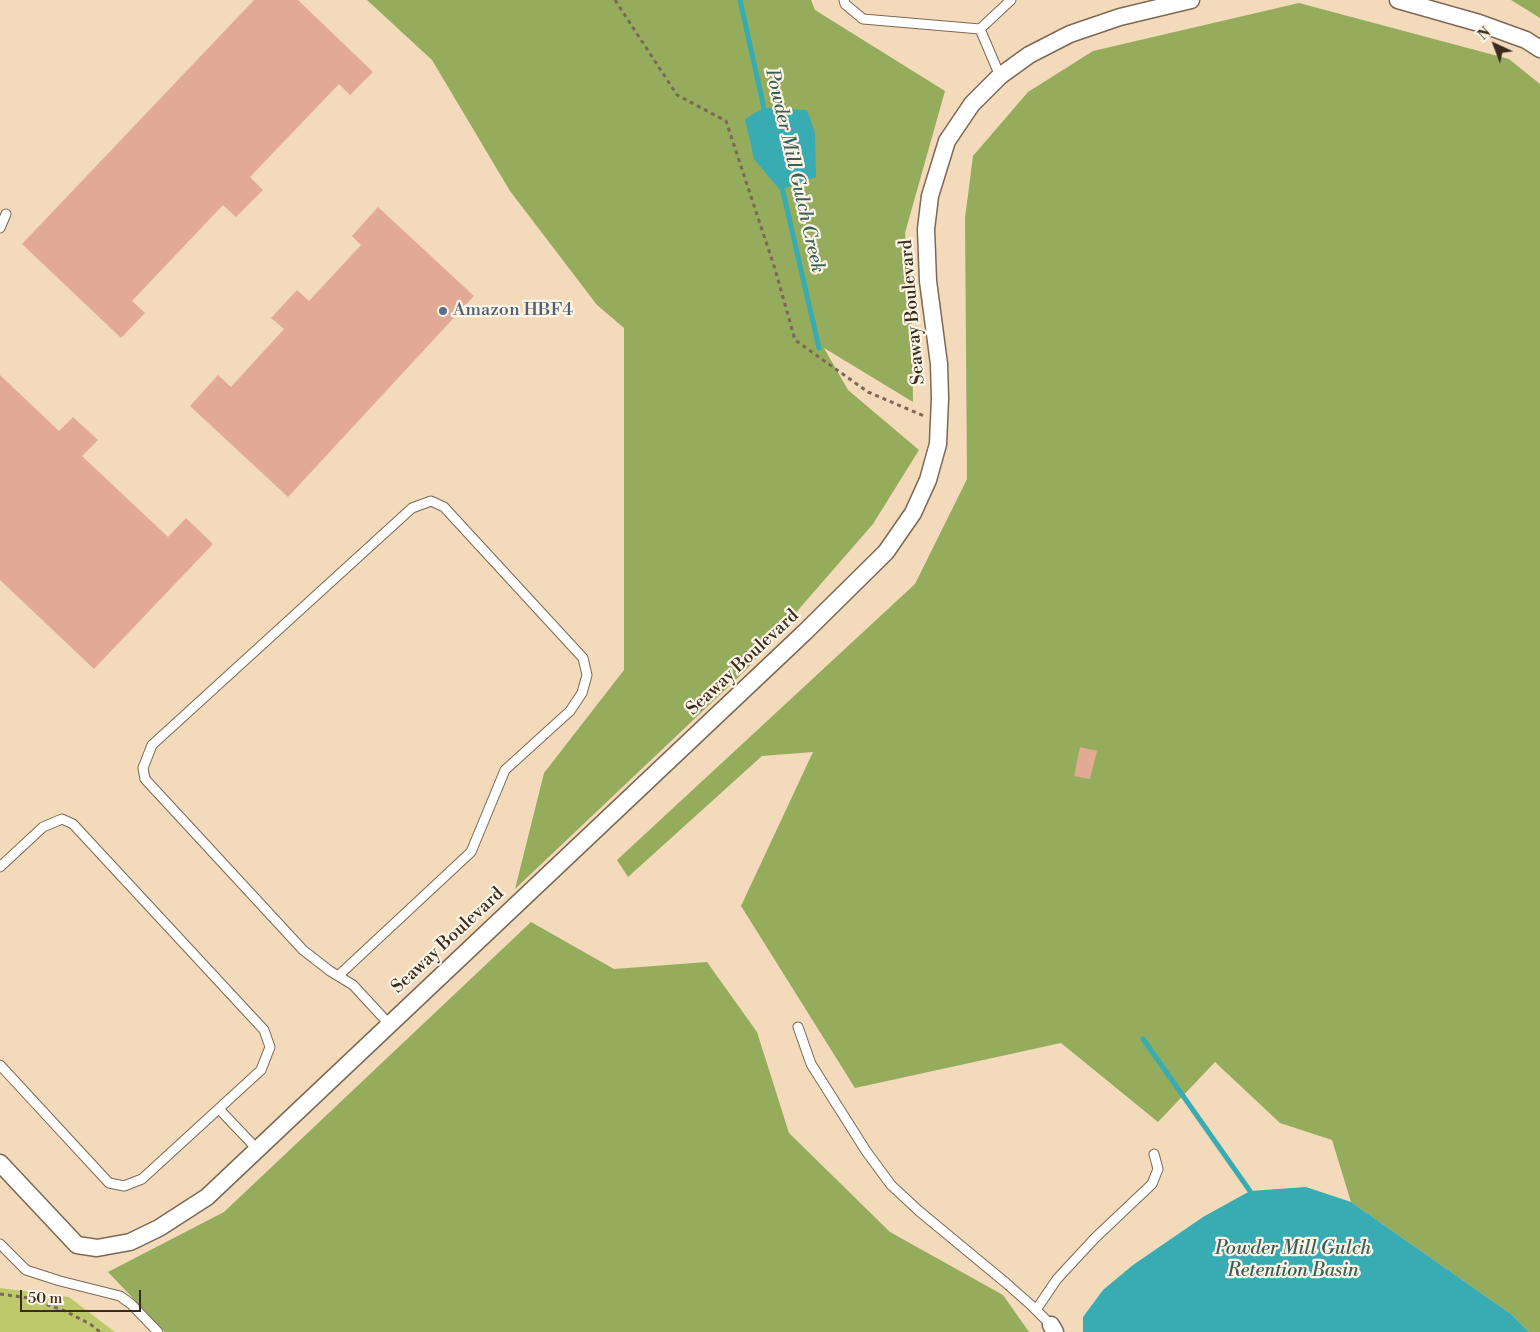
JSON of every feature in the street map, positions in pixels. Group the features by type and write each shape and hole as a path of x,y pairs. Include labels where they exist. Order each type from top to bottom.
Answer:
{"street":[{"name":"Seaway Boulevard","path":"0,1163 77,1245 97,1248 130,1242 159,1228 207,1197 804,632 886,552 913,513 928,480 938,444 939,364 928,281 926,229 930,196 946,141 972,104 1000,76 1029,55 1070,34 1120,17 1191,0"},
{"path":"1398,0 1479,23 1526,40 1540,49"}],"lane":[{"path":"844,0 845,4 863,19 980,29 1011,0"},
{"path":"980,29 1000,76"},
{"path":"0,228 6,214"},
{"path":"338,976 471,852 505,770 570,711 582,693 587,675 583,658 444,508 431,501 412,508 152,745 144,768 145,779 303,950 338,976 353,985 390,1024"},
{"path":"0,867 43,827 62,819 73,824 264,1030 270,1047 261,1070 142,1178 124,1186 109,1183 0,1065"},
{"path":"798,1026 811,1064 866,1150 891,1185 919,1211 1006,1283 1036,1310 1053,1329"},
{"path":"219,1109 257,1149"},
{"path":"1036,1310 1057,1280 1088,1245 1152,1184 1158,1169 1154,1154"},
{"path":"0,1244 26,1270 60,1281 120,1296 131,1304 158,1332"}],"path":[{"path":"615,0 677,96 726,121 775,269 795,340 868,392 939,422"},
{"path":"0,1294 29,1298 65,1310 100,1332"}],"green space":[{"path":"367,0 811,0 815,10 945,91 905,233 912,327 913,402 824,348 848,390 919,450 873,524 746,670 515,889 544,773 624,670 624,328 597,305 510,191 432,60"},
{"path":"1511,0 1540,0 1540,18"},
{"path":"1299,3 1509,59 1540,84 1540,1332 1529,1332 1511,1314 1351,1202 1332,1140 1280,1123 1215,1062 1158,1122 1061,1043 855,1088 741,906 813,752 762,756 628,877 617,860 915,584 967,479 965,218 973,156 1028,92 1093,51"},
{"path":"531,922 614,969 707,962 757,1032 789,1133 890,1232 1003,1295 1029,1332 165,1332 108,1272 224,1212"},
{"path":"0,1288 69,1297 115,1332 0,1332"}],"water":[{"path":"763,108 807,110 815,133 816,177 780,190 754,159 745,119"},
{"name":"Powder Mill Gulch Retention Basin","path":"1306,1187 1351,1202 1511,1314 1529,1332 1083,1332 1083,1317 1103,1290 1133,1265 1203,1217 1250,1191"}],"building":[{"path":"254,0 298,0 373,72 350,95 339,84 250,177 263,190 236,217 223,205 132,301 145,313 121,338 22,244"},
{"path":"378,207 474,296 288,497 190,406 218,375 231,387 284,329 271,318 297,290 309,301 361,245 352,236"},
{"path":"0,375 59,431 73,417 98,440 82,456 168,537 186,518 213,544 94,669 0,580"},
{"path":"1080,747 1097,751 1090,779 1074,776"}],"waterway":[{"name":"Powder Mill Gulch Creek","path":"740,0 765,113"},
{"name":"Powder Mill Gulch Creek","path":"781,183 819,348"},
{"name":"Powder Mill Gulch Creek","path":"1143,1039 1250,1191"}],"place":[{"name":"Amazon HBF4","path":"443,311"}]}
